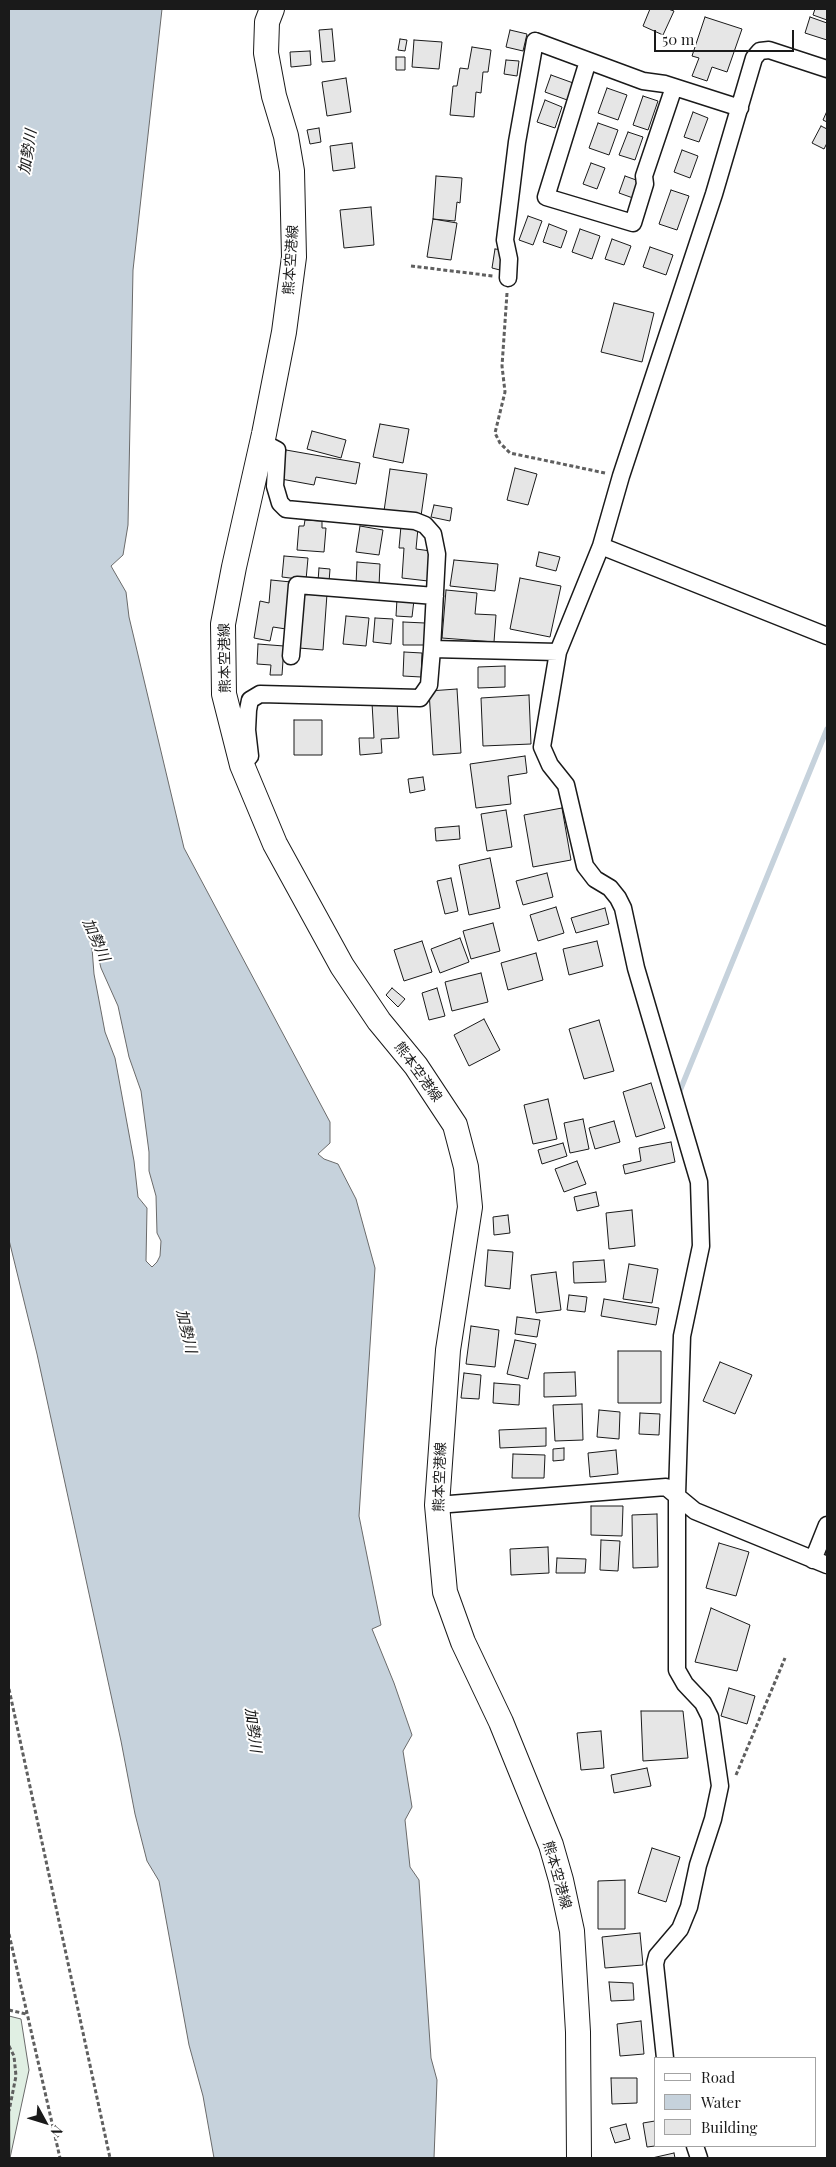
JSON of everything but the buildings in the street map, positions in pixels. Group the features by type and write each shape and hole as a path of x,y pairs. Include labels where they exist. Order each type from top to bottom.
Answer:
{"main road":[{"name":"熊本空港線","path":"272,9 267,22 266,54 274,96 286,136 292,171 294,257 284,332 223,624 224,694 242,765 275,844 342,966 379,1021 416,1066 455,1125 466,1167 470,1207 448,1350 437,1505 445,1592 463,1642 500,1722 551,1845 572,1931 578,2032 579,2158"}],"street":[{"path":"508,278 509,259 506,240 517,142 535,41 643,81 674,87 740,108"},
{"path":"665,2057 655,1964 656,1956 680,1929 689,1907 698,1865 713,1819 720,1786 710,1717 703,1703 686,1684 677,1670 677,1495 682,1336 701,1246 699,1182 636,968 623,908 610,888 595,879 585,866 566,785 550,765 542,748 558,652 601,546 621,476 740,108 754,58 760,51 769,50 827,69"},
{"path":"588,61 546,197 598,213 633,223 645,184 644,176 674,87"},
{"path":"242,765 250,756 247,730 250,700 260,694 420,698 429,685 432,648 437,554 433,534 426,525 415,521 286,509 280,503 275,486 276,450 262,442"},
{"path":"601,546 827,636"},
{"path":"291,656 297,585 435,596"},
{"path":"432,648 558,652"},
{"path":"437,1505 666,1487 695,1511 820,1562 827,1524"}],"path":[{"path":"411,266 508,278 508,303 502,338 502,366 505,392 495,433 500,443 510,453 621,476"},
{"path":"720,1786 738,1773 785,1658"},
{"path":"9,1689 110,2158"},
{"path":"9,1934 60,2158"},
{"path":"9,2010 26,2014"},
{"path":"9,2046 14,2056 16,2076 9,2111"}],"green space":[{"path":"9,2016 21,2019 29,2070 10,2158"}],"water":[{"name":"加勢川","path":"9,9 162,9 133,270 128,525 123,555 111,566 126,592 129,617 184,848 330,1122 330,1143 318,1154 324,1159 338,1164 356,1199 375,1268 359,1516 381,1625 372,1629 394,1683 412,1735 403,1751 412,1807 405,1820 410,1867 419,1880 431,2058 437,2080 434,2158 214,2158 203,2096 189,2045 159,1881 147,1861 135,1814 121,1741 37,1354 9,1240","holes":["92,948 96,948 101,968 118,1006 129,1057 141,1091 149,1152 149,1171 156,1196 157,1233 161,1241 160,1256 152,1267 146,1261 147,1208 138,1197 134,1161 115,1058 105,1032 94,974"]}],"waterway":[{"path":"679,1093 827,729"}]}
